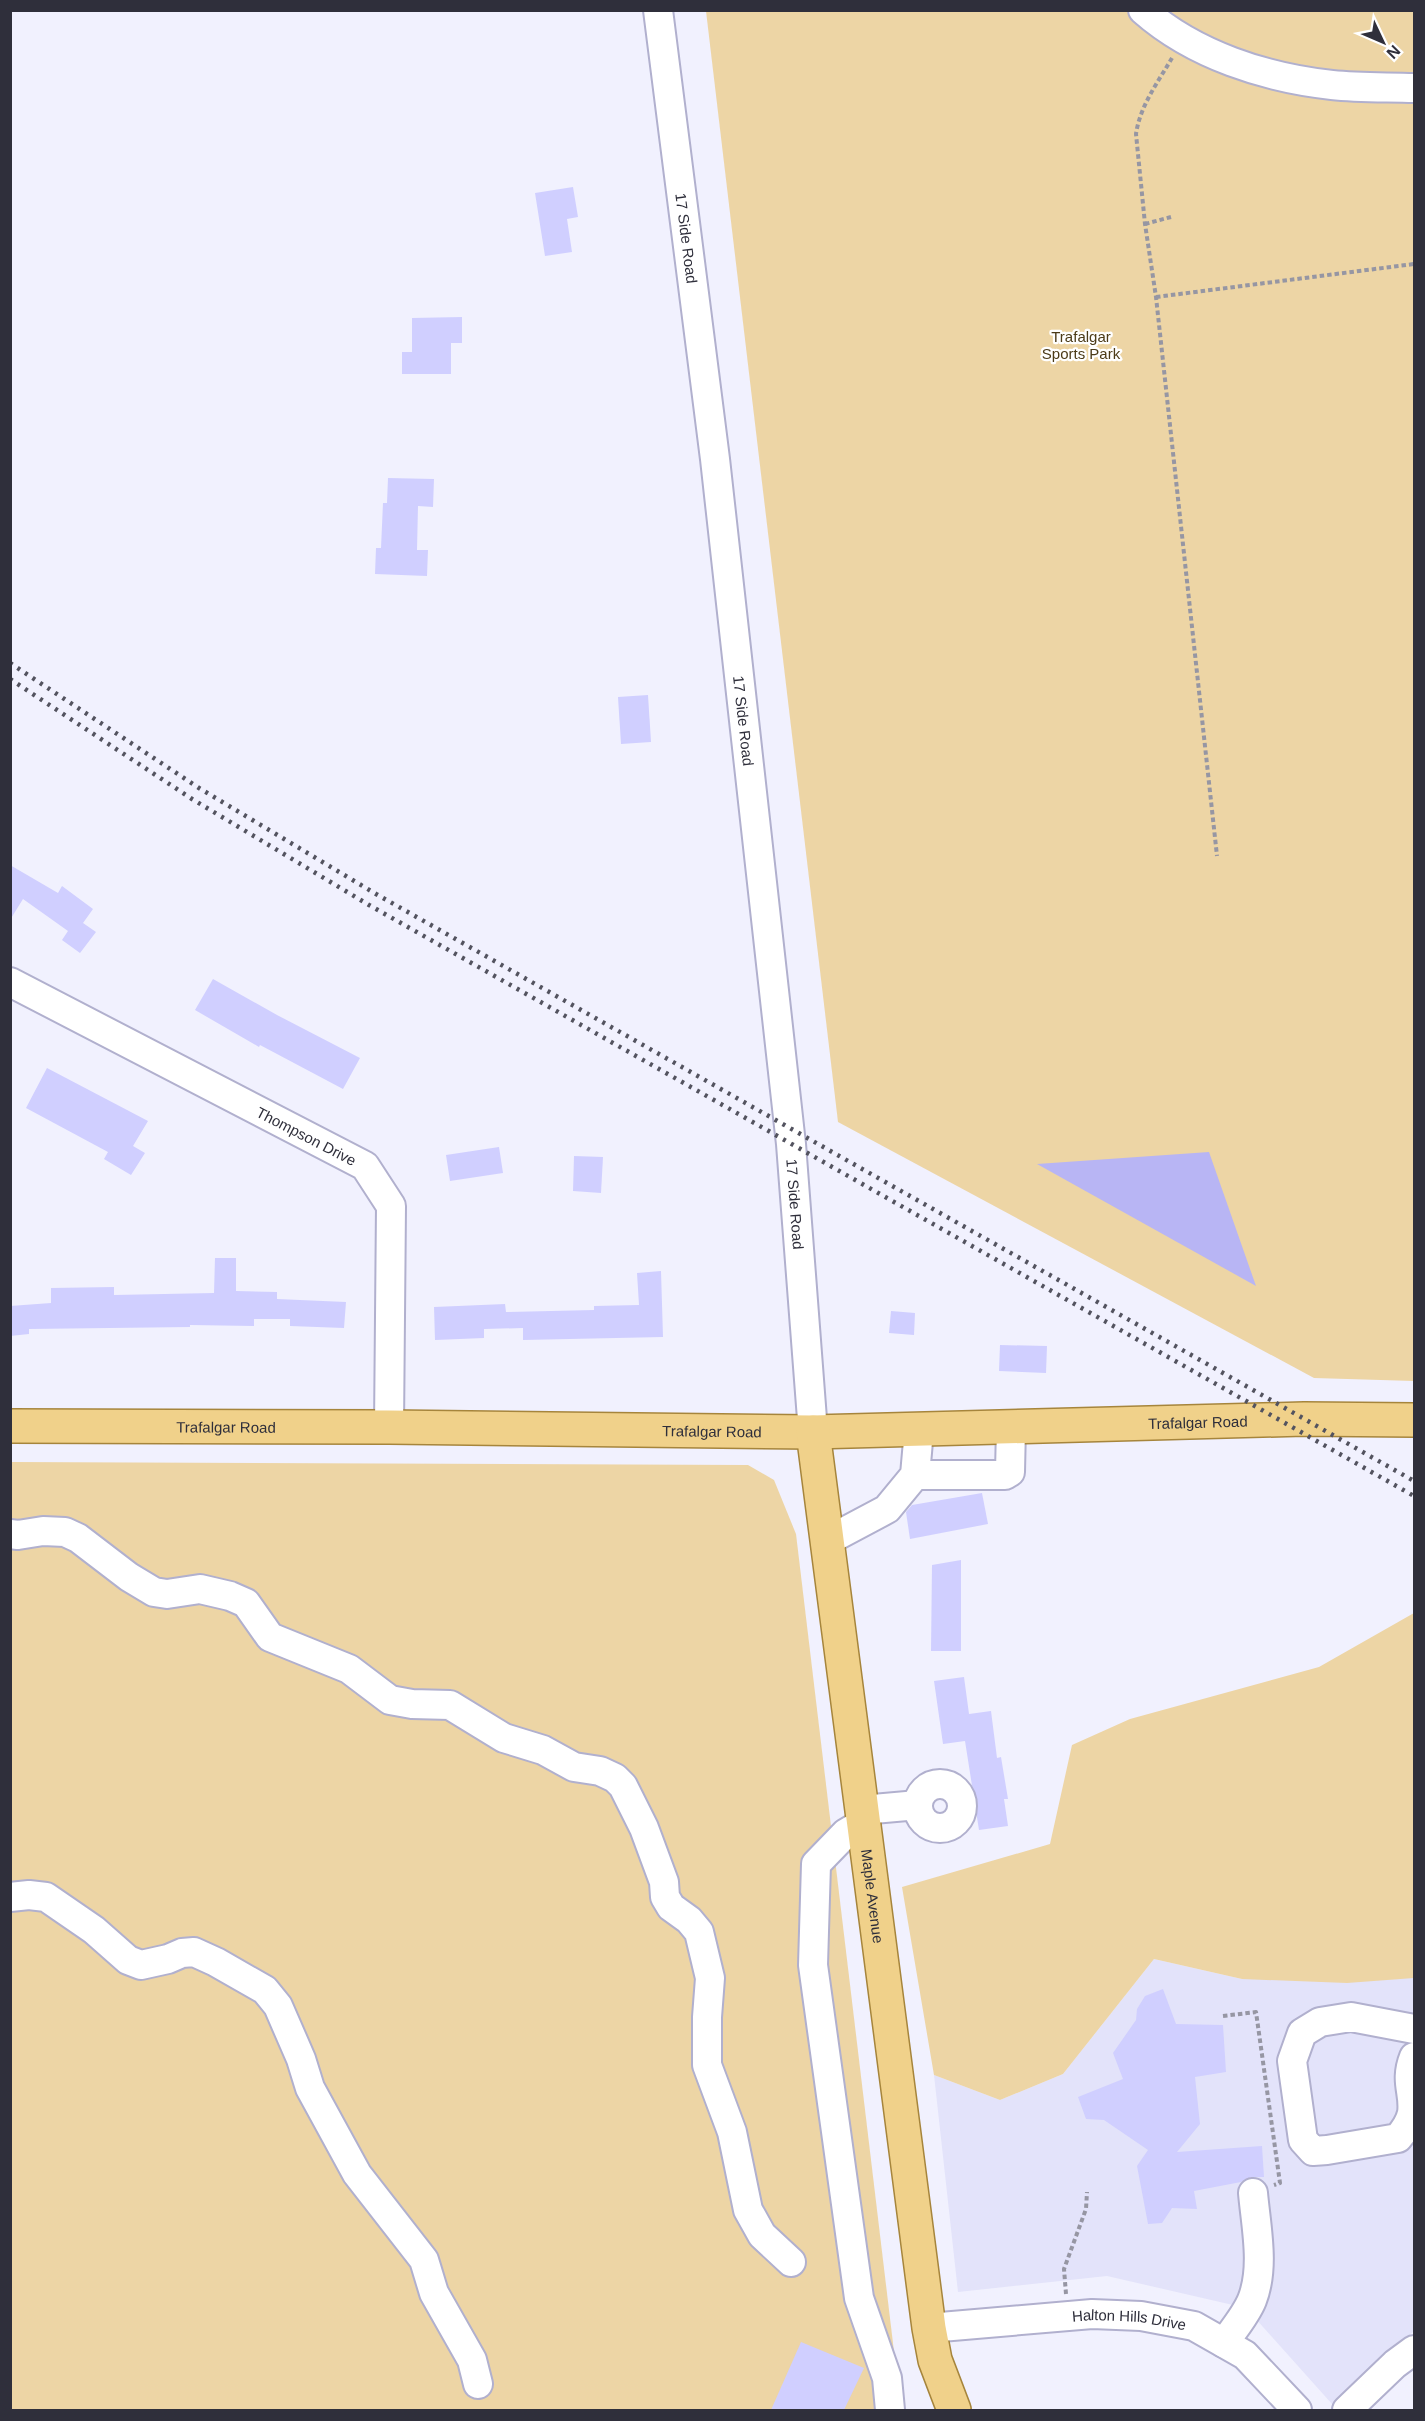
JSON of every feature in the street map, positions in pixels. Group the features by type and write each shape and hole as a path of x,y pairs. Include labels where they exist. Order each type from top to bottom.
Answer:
{"main road":[{"name":"Trafalgar Road","path":"10,1426 389,1427 813,1432 1288,1420 1414,1420"},
{"name":"Maple Avenue","path":"813,1432 929,2328 935,2360 954,2410"},
{"name":"Maple Avenue","path":"929,2410 935,2360"}],"street":[{"name":"17 Side Road","path":"658,10 715,459 791,1144 813,1432"},
{"path":"1143,10 1184,39 1213,54 1283,76 1332,85 1414,88"},
{"name":"Thompson Drive","path":"10,982 364,1166 391,1206 389,1427"},
{"path":"915,1475 1005,1475 1010,1472 1011,1427"},
{"path":"827,1541 887,1509 915,1475 919,1430"},
{"path":"10,1534 65,1532 78,1538 129,1577 154,1592 167,1593 200,1589 230,1596 246,1603 270,1637 349,1669 390,1700 412,1704 450,1705 504,1738 543,1750 574,1767 600,1771 615,1778 627,1793 645,1828 664,1882 665,1897 671,1907 689,1920 699,1932 710,1978 707,2065 732,2132 747,2210 762,2235 791,2262"},
{"path":"890,2410 887,2378 859,2298 813,1965 816,1863 862,1816 918,1805"},
{"path":"10,1897 29,1895 46,1897 94,1930 128,1960 141,1965 168,1959 182,1953 194,1952 265,1990 278,2006 301,2059 310,2088 357,2174 424,2260 434,2293 472,2360 478,2384"},
{"path":"1414,2030 1351,2017 1320,2022 1302,2033 1292,2061 1303,2140 1313,2151 1398,2138 1407,2127 1412,2113 1408,2081 1414,2057"},
{"path":"1224,2343 1252,2302 1256,2286 1259,2255 1252,2193"},
{"name":"Halton Hills Drive","path":"929,2328 1092,2314 1141,2316 1194,2326 1245,2355 1298,2410"},
{"path":"1347,2410 1395,2364 1414,2350"}],"path":[{"path":"1184,39 1143,106 1136,134 1217,856"},
{"path":"1145,224 1170,217"},
{"path":"1156,297 1414,264"},
{"path":"1223,2016 1256,2012 1280,2183 1252,2193"},
{"path":"1068,2316 1064,2269 1086,2209 1087,2192"}],"shaded area":[{"path":"1154,1959 1242,1979 1414,1978 1414,2331 1332,2404 1246,2308 1107,2276 958,2292 934,2075 1000,2100 1063,2074"}],"green space":[{"name":"Trafalgar Sports Park","path":"706,11 1414,11 1414,1381 1314,1378 838,1122"},
{"path":"11,1462 748,1465 774,1480 796,1534 901,2410 11,2410"},
{"path":"1414,1613 1414,1978 1347,1983 1242,1979 1154,1959 1063,2074 1000,2100 934,2075 902,1887 1050,1844 1072,1745 1130,1719 1319,1667"}],"water":[{"path":"1209,1152 1256,1286 1037,1164"}],"building":[{"path":"573,187 578,217 567,219 572,252 545,256 535,193"},
{"path":"462,317 462,343 451,343 451,374 402,374 402,352 412,352 412,318"},
{"path":"388,478 434,479 433,507 418,506 417,550 428,550 427,576 375,574 376,548 381,548 383,503 387,503"},
{"path":"648,695 651,742 621,744 618,697"},
{"path":"10,865 58,893 62,886 93,909 83,923 96,932 80,953 62,940 68,931 23,899 10,920"},
{"path":"213,979 360,1058 343,1089 260,1045 259,1047 195,1010"},
{"path":"47,1068 148,1121 133,1146 145,1153 131,1175 104,1159 108,1152 26,1108"},
{"path":"499,1147 503,1173 450,1181 446,1155"},
{"path":"574,1156 603,1157 601,1193 573,1191"},
{"path":"215,1258 236,1258 236,1291 277,1292 277,1299 346,1302 344,1328 290,1326 290,1319 254,1319 254,1326 190,1325 190,1327 29,1329 29,1334 10,1336 10,1306 51,1303 51,1288 114,1287 114,1295 214,1293"},
{"path":"661,1271 663,1337 523,1340 523,1328 484,1329 484,1338 435,1340 434,1307 505,1304 506,1312 594,1310 594,1306 639,1305 637,1273"},
{"path":"891,1311 915,1313 914,1335 889,1333"},
{"path":"1000,1345 1047,1346 1046,1373 999,1371"},
{"path":"982,1493 988,1524 910,1539 906,1512 912,1505"},
{"path":"961,1560 961,1651 931,1651 932,1565"},
{"path":"964,1677 969,1714 991,1711 997,1758 1001,1757 1008,1799 1004,1799 1008,1826 979,1830 965,1741 943,1744 934,1681"},
{"path":"1163,1989 1176,2024 1223,2025 1226,2072 1195,2077 1200,2124 1177,2152 1262,2146 1264,2177 1251,2177 1241,2182 1194,2191 1197,2209 1172,2208 1162,2223 1148,2224 1137,2166 1148,2150 1104,2120 1086,2119 1078,2097 1123,2079 1113,2053 1136,2020 1137,2009 1145,1996"},
{"path":"801,2342 864,2368 844,2410 771,2410"}],"railway":[{"path":"10,663 199,788 376,894 1414,1481"},
{"path":"10,679 192,799 369,905 1414,1496"}]}
